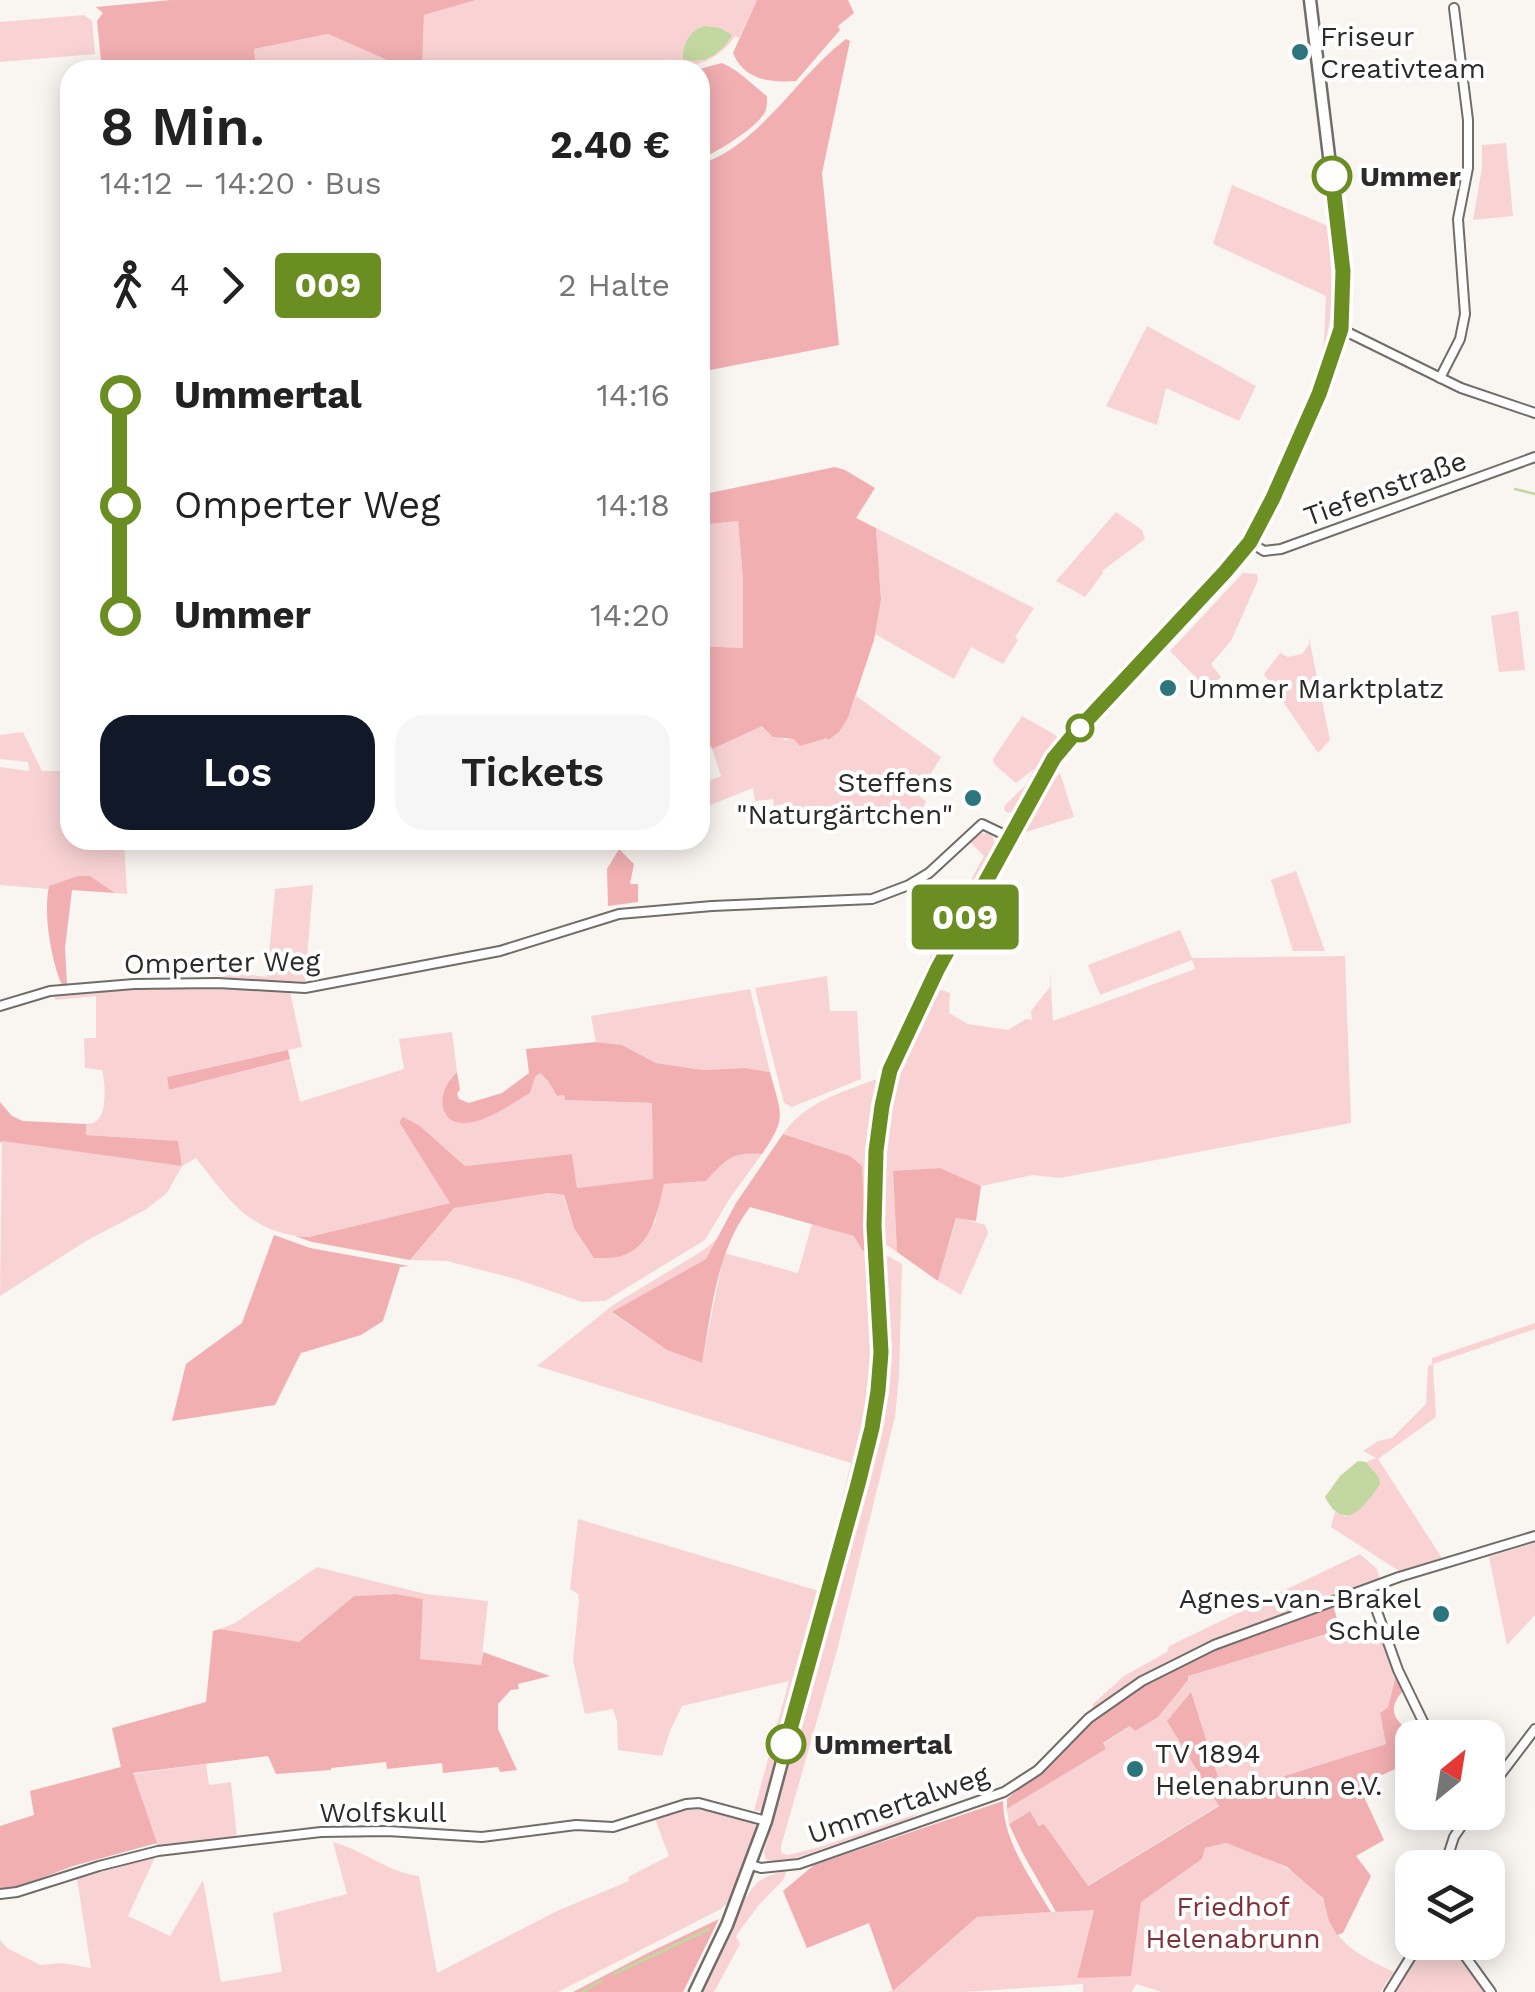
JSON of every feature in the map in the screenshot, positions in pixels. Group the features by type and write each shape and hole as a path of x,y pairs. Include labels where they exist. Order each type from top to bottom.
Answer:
{"main road":[{"path":"695,1992 727,1925 766,1821 872,1428 881,1352 874,1226 876,1151 890,1070 938,968 1054,758 1250,542 1319,394 1341,329 1343,271 1310,0"}],"street":[{"path":"1440,378 1460,339 1465,314 1458,219 1468,168 1468,120 1454,8"},
{"path":"1341,329 1440,378 1535,414"},
{"name":"Tiefenstraße","path":"1250,542 1264,551 1280,549 1535,457"},
{"name":"Omperter Weg","path":"0,1006 50,991 134,984 305,988 500,952 619,914 872,899 929,873 982,824 1010,837"},
{"name":"Ummertalweg","path":"752,1864 761,1868 799,1864 1004,1792 1038,1770 1089,1718 1142,1680 1214,1645 1399,1577 1535,1536"},
{"path":"1369,1589 1398,1670 1422,1720"},
{"path":"1505,1768 1535,1728"},
{"name":"Wolfskull","path":"0,1894 158,1851 322,1832 388,1831 482,1837 576,1826 613,1827 699,1803 766,1821"},
{"path":"1389,1992 1409,1960"},
{"path":"1468,1960 1491,1992"}],"green space":[{"path":"476,0 757,0 739,38 735,36 708,60 422,60 424,15"},
{"path":"84,15 92,21 95,54 0,62 0,22"},
{"path":"328,34 387,60 255,60 254,49"},
{"path":"1506,143 1513,216 1473,220 1482,145"},
{"path":"1232,185 1328,226 1331,311 1320,360 1326,296 1213,244"},
{"path":"1147,326 1256,386 1239,421 1166,388 1157,425 1106,406"},
{"path":"1116,512 1142,530 1145,539 1102,571 1085,597 1056,581"},
{"path":"738,521 743,648 710,646 710,524"},
{"path":"876,528 1034,608 1003,664 971,647 954,679 875,634 881,600"},
{"path":"1243,573 1257,574 1258,580 1231,641 1211,664 1221,677 1208,690 1170,651"},
{"path":"1518,611 1525,670 1499,672 1491,616"},
{"path":"1309,638 1330,740 1318,753 1264,674 1280,653 1288,657 1302,654"},
{"path":"856,696 941,757 918,795 926,801 917,822 908,812 828,829 828,807 793,813 791,803 774,806 773,799 755,801 753,788 710,805 710,780 721,776 712,749 762,725 785,740 848,718"},
{"path":"1022,716 1061,741 1015,811 1008,813 1005,805 1026,785 1034,769 1016,783 993,759"},
{"path":"23,732 42,771 60,771 60,850 125,850 127,894 115,893 90,876 48,889 0,885 0,767 29,771 28,762 0,759 0,735"},
{"path":"1060,773 1074,817 1023,833 1054,779"},
{"path":"982,833 992,837 993,847 919,990 891,1059 885,1064 936,944 984,856 970,842"},
{"path":"1296,871 1325,951 1293,951 1271,880"},
{"path":"313,885 305,982 244,981 216,975 229,972 267,977 275,889"},
{"path":"1180,930 1192,958 1345,956 1351,1123 1060,1178 1033,1175 981,1186 940,1168 893,1172 897,1252 880,1241 882,1150 890,1095 909,1040 951,953 955,956 939,989 950,993 949,1013 968,1024 1008,1030 1026,1019 1032,1020 1031,1011 1050,987 1050,971 1053,1021 1195,969 1192,960 1100,995 1088,965"},
{"path":"827,976 830,1011 857,1011 861,1079 792,1107 784,1103 755,988"},
{"path":"174,985 290,992 302,1047 167,1077 170,1090 290,1059 300,1102 404,1069 399,1039 452,1032 457,1072 450,1078 444,1114 533,1084 540,1073 557,1096 564,1095 565,1100 652,1103 653,1180 577,1188 572,1154 465,1166 420,1126 403,1118 399,1122 451,1203 309,1237 289,1234 256,1222 243,1212 196,1158 182,1166 167,1193 145,1210 86,1241 0,1296 2,1141 182,1165 177,1141 86,1135 86,1124 99,1118 105,1098 102,1070 85,1068 84,1038 96,1038 96,996 55,997"},
{"path":"750,989 770,1072 745,1068 703,1070 656,1063 622,1045 596,1042 591,1016"},
{"path":"883,1079 869,1185 873,1385 866,1389 869,1405 861,1450 821,1598 817,1600 818,1614 761,1811 754,1811 789,1681 682,1706 662,1756 618,1750 613,1709 585,1714 573,1660 579,1600 578,1594 570,1589 578,1519 819,1591 851,1463 537,1366 613,1305 717,1239 706,1259 612,1313 667,1350 702,1363 724,1253 798,1273 812,1224 855,1236 862,1250 850,1156 783,1134 801,1114 824,1100"},
{"path":"739,1153 762,1154 705,1240 605,1301 582,1302 447,1261 410,1260 454,1208 549,1193 563,1195 574,1228 655,1223 663,1184 706,1181 726,1160"},
{"path":"957,1217 985,1225 988,1233 961,1295 938,1281"},
{"path":"888,1256 902,1264 895,1417 781,1853 788,1855 820,1847 919,1813 784,1862 766,1860 764,1852 881,1405 886,1345 882,1261"},
{"path":"1535,1323 1535,1329 1433,1364 1436,1417 1378,1459 1442,1558 1399,1571 1331,1527 1335,1512 1346,1517 1378,1476 1366,1462 1376,1458 1363,1451 1392,1438 1426,1404 1432,1358"},
{"path":"1535,1542 1535,1615 1507,1645 1489,1557"},
{"path":"1360,1554 1377,1569 1376,1581 1204,1645 1125,1686 1092,1710 1093,1704 1124,1676 1167,1652 1169,1646"},
{"path":"317,1567 426,1594 488,1601 481,1665 419,1659 423,1599 396,1594 354,1596 299,1643 220,1629 235,1623"},
{"name":"TV 1894 Helenabrunn e.V.","path":"1349,1628 1353,1639 1378,1631 1396,1676 1388,1707 1380,1713 1386,1744 1237,1791 1222,1789 1191,1693 1168,1721 1219,1805 1087,1886 1044,1825 1040,1826 1029,1811 1009,1824 1007,1809 1106,1749 1103,1744 1131,1726 1134,1731 1187,1676"},
{"path":"206,1764 209,1785 231,1782 237,1838 158,1848 132,1774"},
{"path":"695,1806 752,1821 757,1828 730,1900 721,1909 558,1992 0,1992 0,1940 7,1948 40,1965 62,1963 91,1968 77,1879 155,1857 128,1916 170,1936 203,1880 221,1982 282,1972 273,1913 347,1894 333,1842 397,1871 419,1876 437,1973 557,1911 629,1881 628,1877 669,1856 655,1819"},
{"name":"Friedhof Helenabrunn","path":"1226,1843 1278,1864 1312,1887 1344,1941 1359,1954 1394,1972 1380,1992 1162,1992 1136,1984 1132,1992 1083,1992 1083,1984 966,1992 884,1992 893,1991 977,1917 1094,1909 1077,1978 1140,1902 1202,1859 1205,1848"},
{"path":"787,1870 736,1936 740,1944 714,1992 702,1992 749,1892 764,1878"},
{"path":"1414,1960 1462,1960 1485,1992 1394,1992"}],"shaded area":[{"path":"171,0 476,0 424,15 422,60 387,60 328,34 254,49 255,60 101,60 97,21 103,13 96,7"},
{"path":"757,0 848,0 854,13 838,26 840,30 796,81 768,80 744,69 733,53"},
{"path":"704,26 732,35 712,56 683,59 688,39"},
{"path":"846,39 850,41 822,173 839,345 710,370 710,160 760,126"},
{"path":"722,63 767,96 761,118 710,154 710,66"},
{"path":"835,467 875,488 856,518 876,528 881,600 874,640 848,718 828,740 800,746 794,739 773,737 762,726 712,749 710,646 743,648 743,579 738,521 710,524 710,493"},
{"path":"618,850 634,864 630,884 638,884 638,902 608,906 607,869"},
{"path":"90,876 115,893 72,890 65,948 67,985 62,985 49,936 47,897 49,886"},
{"path":"596,1042 622,1045 656,1063 703,1070 745,1068 770,1072 780,1115 776,1131 762,1154 730,1158 706,1181 664,1184 646,1238 618,1257 594,1258 574,1228 564,1195 549,1193 454,1208 410,1260 295,1236 309,1237 450,1203 399,1122 403,1117 420,1126 465,1166 572,1154 577,1188 653,1179 652,1103 565,1100 564,1095 557,1096 540,1073 530,1093 488,1117 461,1123 446,1115 445,1089 457,1072 459,1099 469,1103 502,1093 529,1073 526,1049"},
{"path":"288,1050 290,1059 169,1090 167,1077"},
{"path":"0,1102 12,1116 23,1121 86,1124 86,1135 178,1141 182,1166 0,1143"},
{"path":"783,1134 850,1156 862,1166 866,1252 854,1236 750,1207 723,1262 702,1363 667,1350 612,1312 706,1259 736,1203"},
{"path":"940,1168 981,1186 976,1221 956,1218 938,1281 897,1252 893,1171"},
{"path":"274,1235 310,1248 409,1266 400,1267 383,1321 361,1335 301,1353 275,1405 172,1421 186,1364 242,1323"},
{"path":"1358,1461 1366,1462 1380,1484 1361,1508 1347,1515 1339,1514 1325,1497 1340,1476"},
{"path":"396,1594 423,1599 420,1659 481,1665 483,1652 550,1676 518,1684 519,1689 511,1690 498,1704 498,1729 517,1770 500,1772 498,1767 443,1773 442,1763 387,1769 386,1762 276,1774 268,1756 133,1773 157,1843 73,1866 18,1887 0,1889 0,1826 34,1815 30,1791 121,1767 112,1728 206,1702 213,1631 299,1642 354,1596"},
{"path":"1333,1605 1340,1630 1188,1676 1158,1717 1135,1731 1130,1726 1103,1743 1106,1749 1007,1809 1007,1799 1097,1718 1134,1692 1217,1648"},
{"path":"1396,1676 1403,1691 1394,1707 1398,1720 1395,1769 1359,1786 1384,1840 1356,1856 1371,1876 1343,1933 1337,1935 1329,1921 1323,1898 1287,1867 1226,1843 1205,1848 1202,1859 1141,1902 1131,1976 1077,1978 1094,1910 1056,1912 1009,1824 1030,1811 1039,1826 1044,1824 1088,1886 1219,1806 1167,1721 1191,1692 1222,1789 1237,1791 1386,1744 1380,1713 1388,1707"},
{"path":"1003,1801 1013,1845 1051,1912 977,1917 893,1991 869,1923 807,1948 783,1891 814,1865"},
{"path":"719,1919 683,1992 573,1992 648,1953"}],"waterway":[{"path":"1515,489 1535,494"},
{"path":"614,1974 709,1929"},
{"path":"582,1992 601,1981"}],"bus line":[{"name":"009","path":"786,1744 858,1484 878,1391 881,1352 874,1226 876,1151 890,1070 938,968 1054,758 1225,572 1250,542 1273,498 1319,394 1341,329 1343,271 1332,176"}],"place":[{"name":"Friseur Creativteam","path":"1300,52"},
{"name":"Ummer","path":"1332,176"},
{"name":"Ummer Marktplatz","path":"1168,688"},
{"name":"Steffens \"Naturgärtchen\"","path":"973,798"},
{"name":"Agnes-van-Brakel Schule","path":"1441,1614"},
{"name":"Ummertal","path":"786,1744"},
{"name":"TV 1894 Helenabrunn e.V.","path":"1135,1769"}]}
